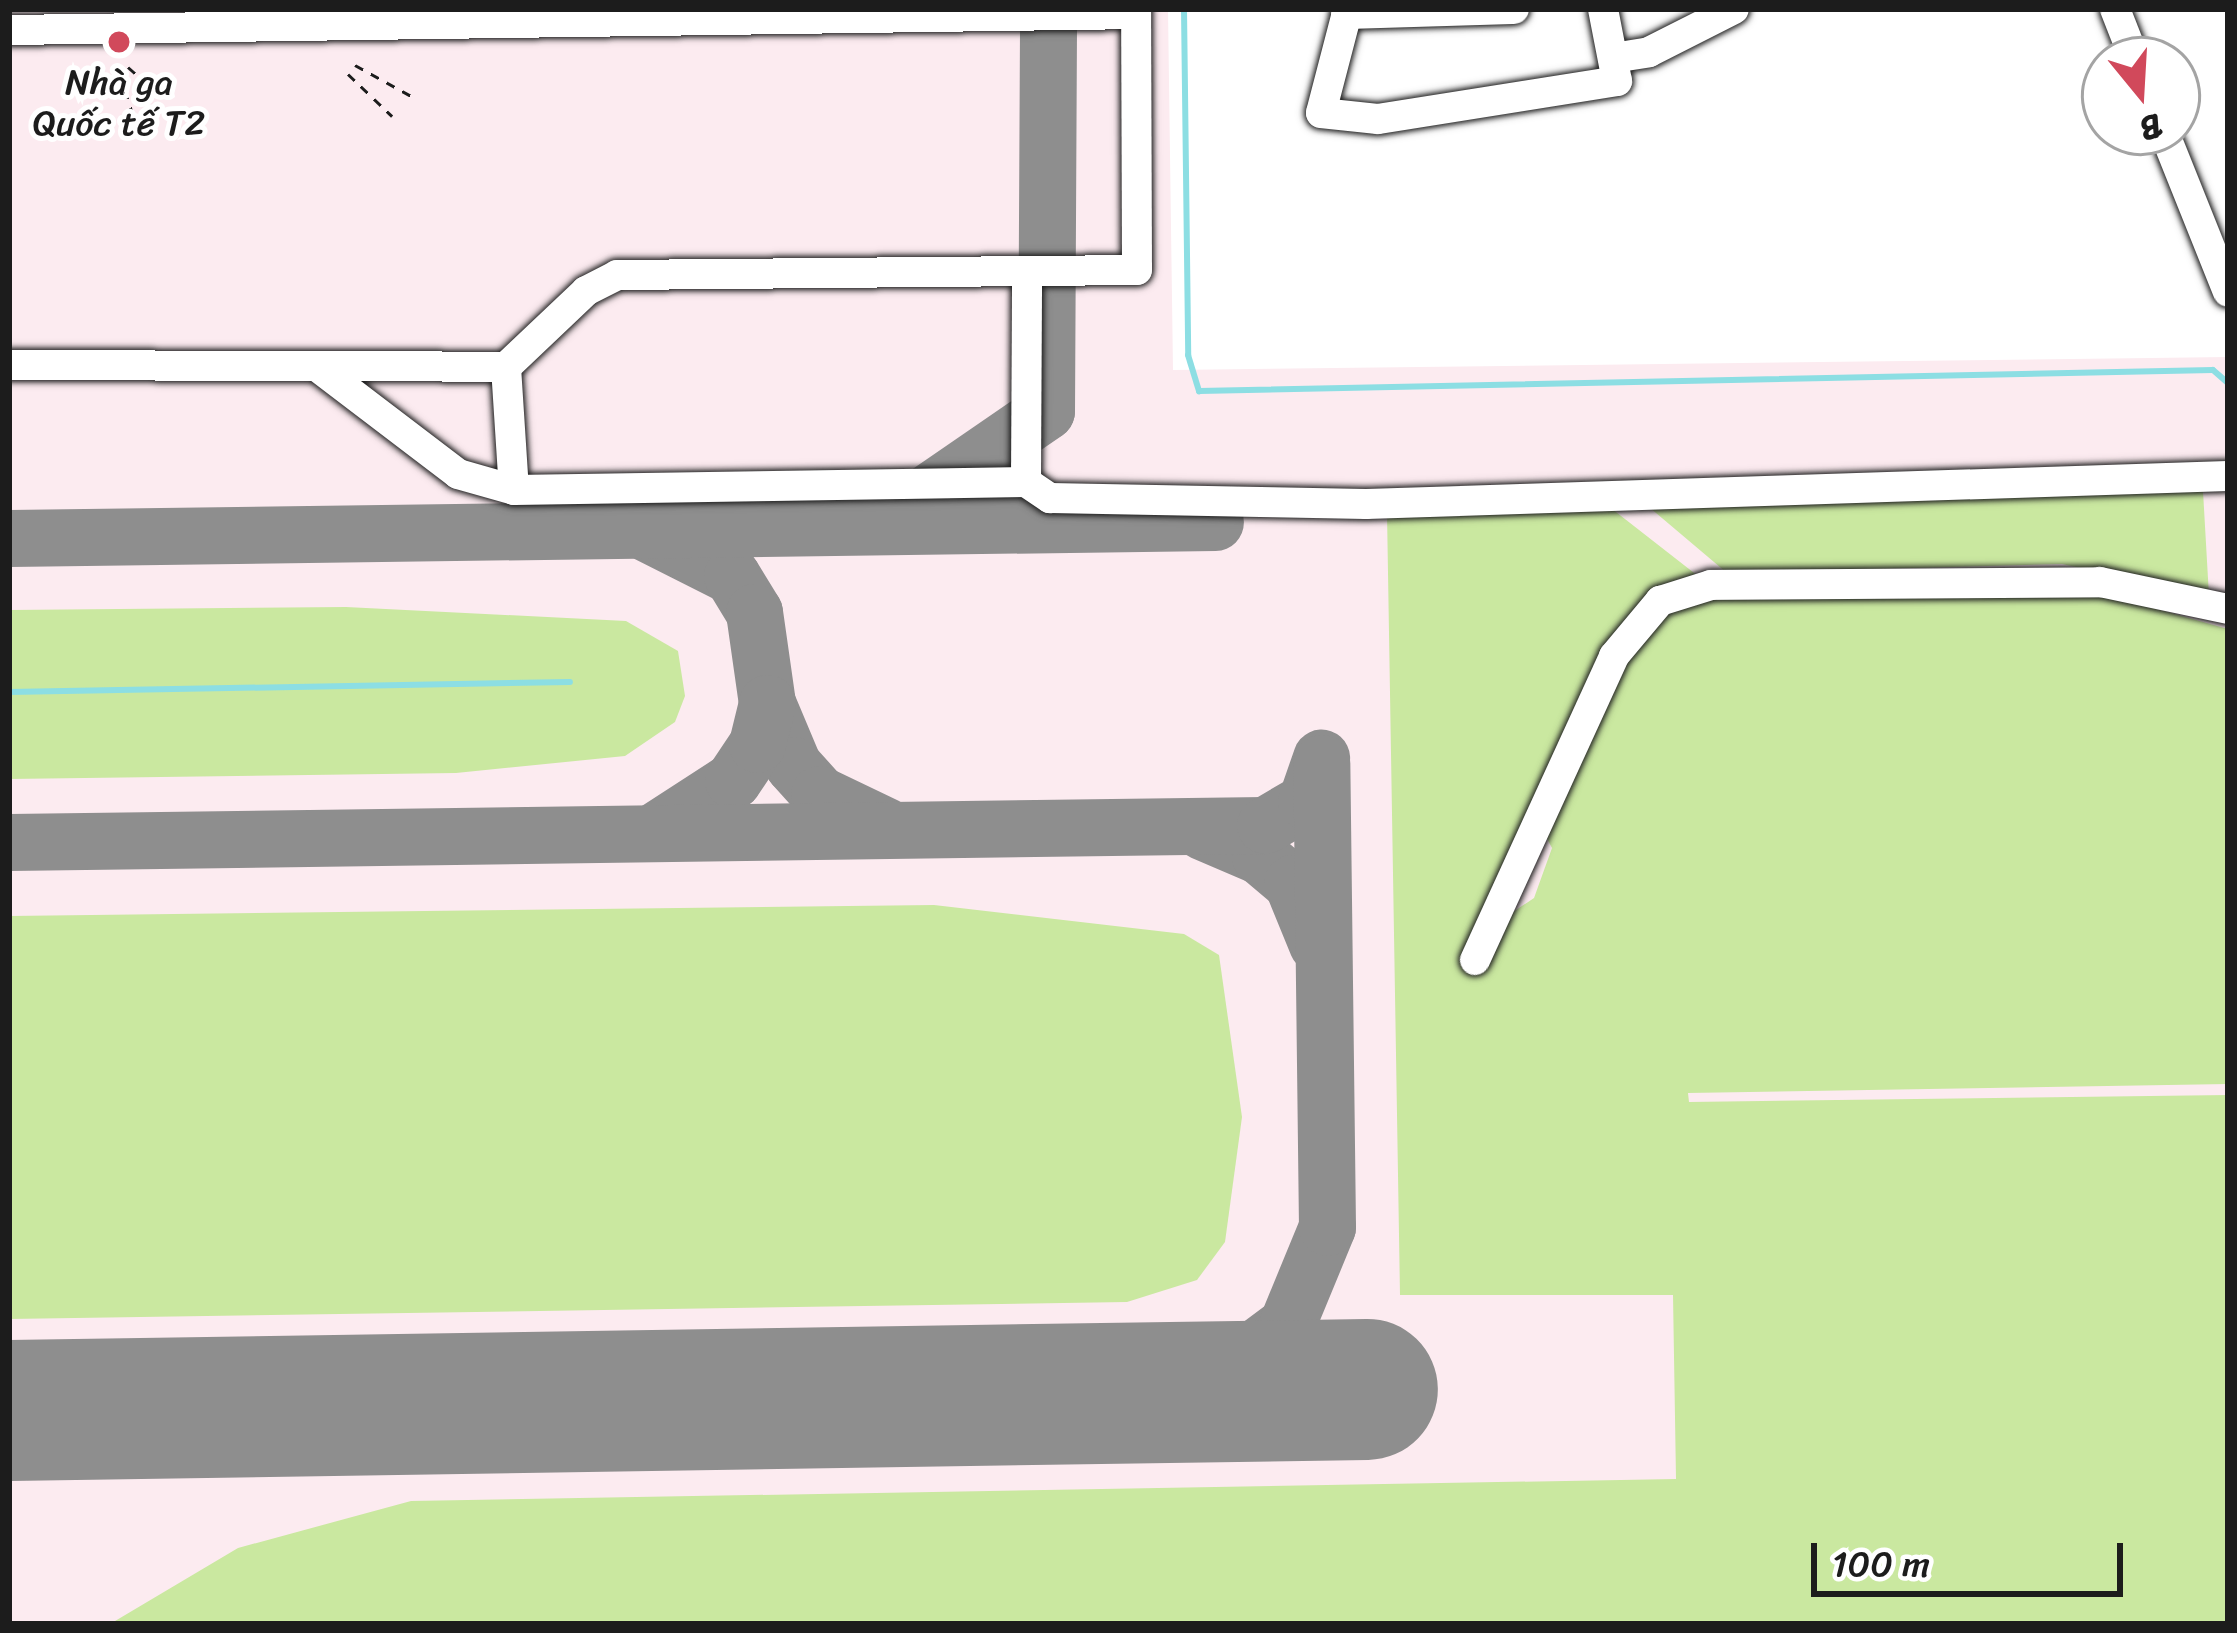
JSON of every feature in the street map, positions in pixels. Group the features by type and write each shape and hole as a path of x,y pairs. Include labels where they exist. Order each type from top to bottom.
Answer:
{"street":[{"path":"1514,9 1347,12 1321,113 1348,118 1575,91 1617,81 1603,9"},
{"path":"1613,58 1649,52 1734,9"},
{"path":"9,30 1136,12 1136,270 617,275 586,291 506,367 9,364"},
{"path":"2174,156 2228,292"},
{"path":"1026,482 1027,272"},
{"path":"506,367 514,490"},
{"path":"319,368 458,474 514,490 1026,482 1050,498 1366,504 2228,476"},
{"path":"1475,960 1614,656 1660,601 1711,585 2081,581 2228,609"}],"path":[{"path":"356,65 412,97"},
{"path":"128,67 166,101"},
{"path":"119,73 140,133"},
{"path":"348,74 392,116"}],"shaded area":[{"path":"9,9 1168,9 1173,370 2228,357 2228,1624 9,1624"}],"green space":[{"path":"2203,491 2209,596 2062,564 1727,573 1643,502"},
{"path":"1607,505 1698,576 1646,600 1462,967 1478,975 1507,916 1534,898 1552,848 1544,833 1621,661 1671,606 1709,594 2093,591 2228,629 2228,1084 1688,1093 1689,1102 2228,1095 2228,1624 110,1624 238,1548 411,1501 1676,1479 1673,1295 1400,1295 1387,513"},
{"path":"346,607 626,621 678,651 685,696 675,722 625,756 456,773 9,779 9,610"},
{"path":"934,905 1184,934 1219,955 1242,1117 1225,1242 1197,1280 1127,1302 9,1319 9,916"}],"waterway":[{"path":"1184,9 1188,355 1199,391 2213,370 2228,383"},
{"path":"9,692 570,682"}],"taxiway":[{"path":"905,508 1046,411 1048,9"},
{"path":"9,538 1215,522"},
{"path":"647,533 732,576 754,612 767,703 793,765 819,794 886,826"},
{"path":"653,832 733,780 757,744 767,703"},
{"path":"9,842 1265,825 1306,801 1321,758"},
{"path":"1167,1393 1216,1377 1287,1324 1327,1227 1321,763"},
{"path":"1202,831 1260,856 1292,883 1317,944"}],"runway":[{"path":"9,1410 1367,1389"}],"place":[{"name":"Nhà ga Quốc tế T2","path":"119,42"}]}
